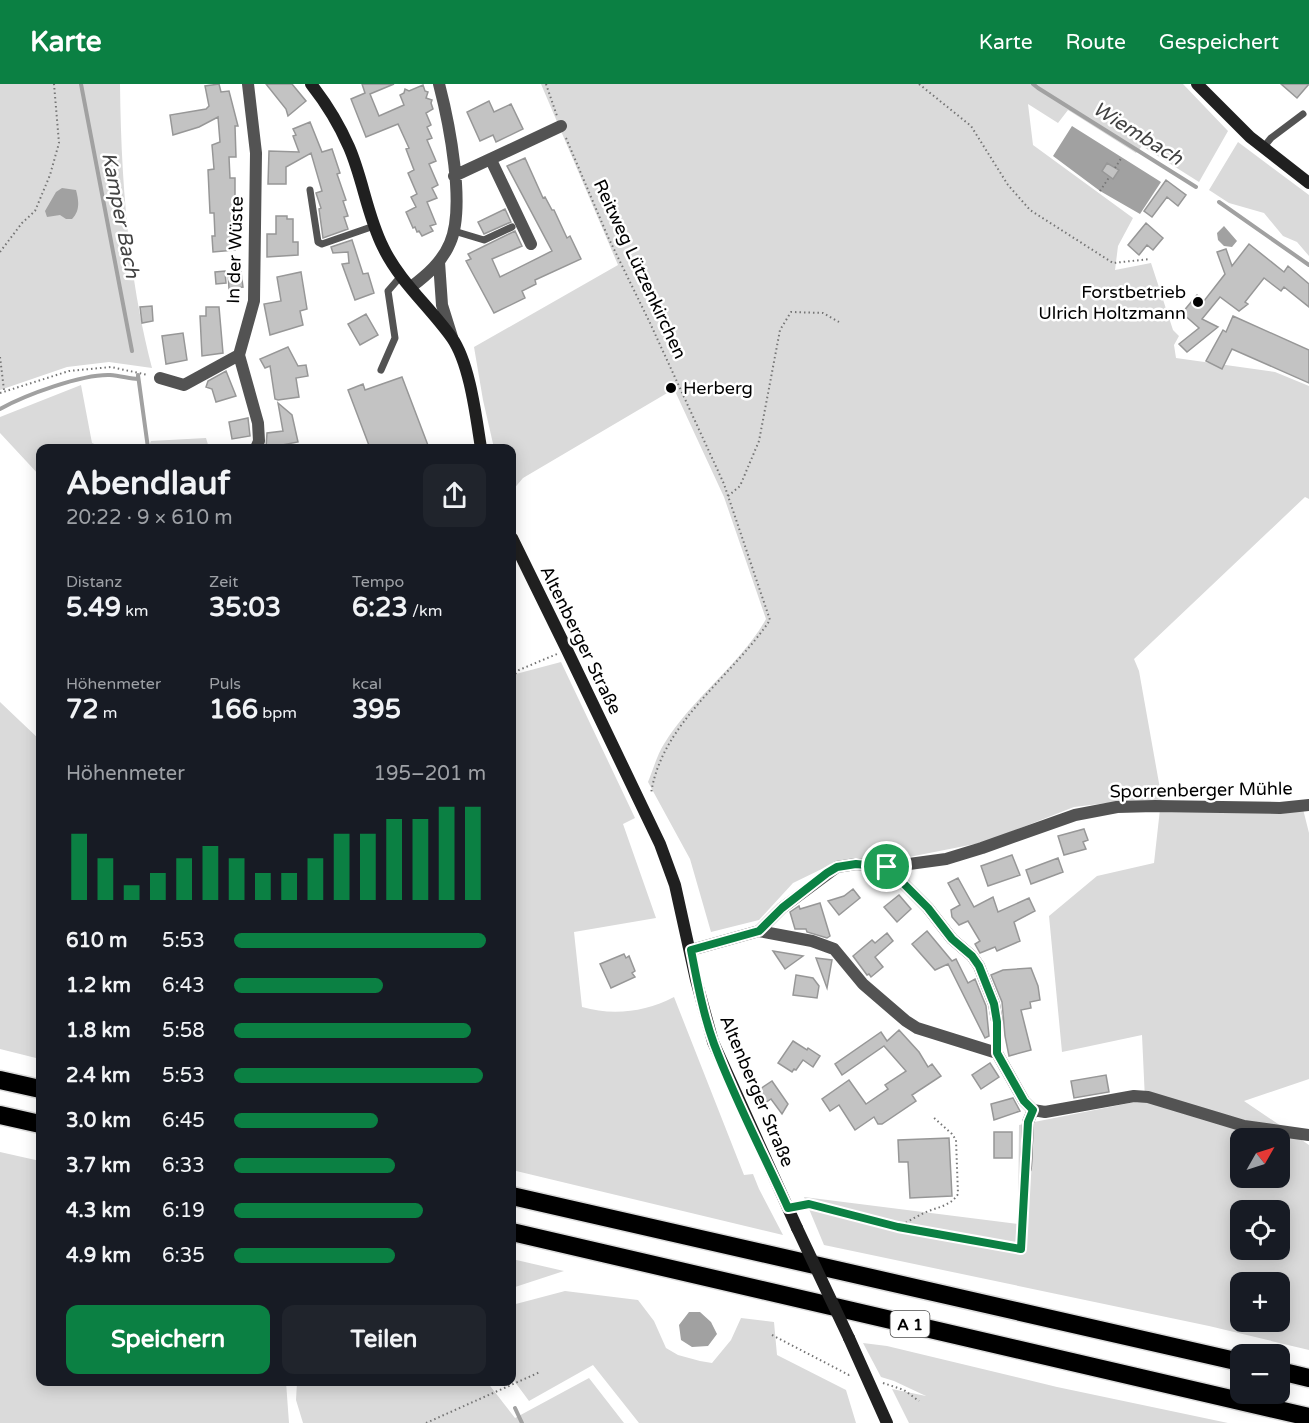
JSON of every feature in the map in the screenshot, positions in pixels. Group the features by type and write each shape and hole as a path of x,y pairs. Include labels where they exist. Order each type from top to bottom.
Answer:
{"highway":[{"path":"0,1080 36,1088"},
{"path":"0,1115 36,1123"},
{"name":"A 1","path":"516,1197 1230,1360"},
{"name":"A 1","path":"516,1233 1309,1417"},
{"path":"1290,1373 1309,1378"}],"main road":[{"path":"311,84 329,109 349,147 374,226 386,253 401,276 452,339 465,367 480,444"},
{"path":"1197,84 1238,126 1309,183"},
{"name":"Altenberger Straße","path":"516,546 660,844 675,885 713,1042 887,1423"}],"street":[{"name":"In der Wüste","path":"239,355 254,302 256,153 248,84"},
{"path":"411,287 439,262 450,244 454,231 456,203 454,176 439,84"},
{"path":"454,176 561,126"},
{"path":"491,160 531,244"},
{"path":"439,262 442,305 452,339"},
{"path":"160,378 184,385 239,355 258,423 258,444"},
{"name":"Sporrenberger Mühle","path":"759,931 782,908 837,867 856,864 887,867 946,859 1094,810 1155,806 1280,808 1309,805"},
{"path":"887,867 928,908 952,939 972,956 979,966 994,1004 998,1030 997,1053 1024,1101 1033,1110 1045,1112 1134,1096 1148,1097 1244,1126 1309,1135"},
{"name":"Sporrenberger Mühle","path":"691,950 759,931 812,941 834,949 863,984 917,1028 997,1053"},
{"path":"1026,1168 1028,1122 1033,1110"}],"lane":[{"path":"1263,148 1303,114"},
{"path":"310,190 318,242 322,244 374,226"},
{"path":"454,231 484,240 512,227"},
{"path":"381,370 395,338 388,291 401,276"}],"path":[{"path":"0,252 22,223 35,211 50,175 59,143 54,84"},
{"name":"Reitweg Lützenkirchen","path":"546,84 561,126 608,237 694,417 728,496 770,620 757,640 671,738 653,777 651,795 640,804"},
{"path":"918,84 971,126 1008,185 1030,210 1113,263 1150,259"},
{"path":"1115,168 1122,157"},
{"path":"1100,191 1110,176"},
{"path":"728,496 740,486 759,441 780,330 791,312 823,313 839,322"},
{"path":"0,357 4,390"},
{"path":"0,393 69,370 111,367 160,378"},
{"path":"516,673 567,650"},
{"path":"898,1227 926,1211 943,1207 955,1199 958,1194 956,1140 933,1117"},
{"path":"788,1208 809,1204 898,1227 1021,1249 1026,1168"},
{"path":"772,1335 849,1376 866,1376 888,1383 904,1390 919,1401"},
{"path":"516,1383 540,1372"},
{"path":"426,1423 509,1386"}],"shaded area":[{"path":"0,84 120,84 127,227 137,298 152,368 109,362 67,367 0,390"},
{"path":"541,84 1183,84 1228,131 1199,182 1142,146 1136,153 1068,110 1058,123 1028,104 1033,145 1133,218 1118,246 1115,270 1151,263 1173,330 1179,336 1174,345 1176,358 1275,372 1309,386 1309,499 1305,497 1134,659 1139,671 1162,800 1124,801 1074,807 985,842 899,859 832,864 793,883 759,920 711,932 690,859 648,782 657,758 675,727 743,651 766,619 724,497 674,389 523,478 516,486 516,444 493,444 474,347 618,265"},
{"path":"1072,126 1161,182 1140,214 1100,191 1053,156"},
{"path":"1238,142 1309,195 1309,256 1297,242 1283,236 1264,213 1229,203 1209,190"},
{"path":"62,188 76,190 78,209 76,213 72,219 66,219 60,215 47,217 45,211 56,192"},
{"path":"1224,226 1237,241 1232,247 1224,246 1218,240 1217,233"},
{"path":"81,385 92,443 94,444 36,444 36,472 0,433 0,417"},
{"path":"206,438 208,444 150,444 151,441"},
{"path":"561,662 635,818 623,824 656,918 574,932 582,1007 605,1011 629,1011 652,1006 674,997 744,1175 753,1174 783,1235 516,1171 516,674"},
{"path":"0,702 36,736 36,1058 0,1049"},
{"path":"1160,809 1303,809 1309,833 1309,1079 1244,1101 1284,1128 1230,1128 1230,1188 1290,1188 1290,1132 1309,1145 1309,1350 1234,1332 1290,1332 1290,1272 1230,1272 1230,1331 824,1245 804,1197 1018,1224 1019,1125 1145,1100 1142,1035 1062,1052 1049,916 1097,876 1154,863"},
{"path":"0,1152 36,1160 36,1386 286,1386 289,1423 0,1423"},
{"path":"516,1260 564,1271 516,1287"},
{"path":"565,1291 638,1300 654,1321 666,1348 678,1355 712,1363 731,1340 741,1318 774,1322 777,1355 846,1390 856,1423 639,1423 593,1365 529,1401 516,1383 516,1304"},
{"path":"689,1312 700,1312 711,1322 717,1334 708,1346 692,1347 681,1340 679,1325"},
{"path":"863,1343 887,1346 1057,1387 1228,1423 909,1423 892,1389 926,1396 881,1377"},
{"path":"589,1378 624,1423 303,1423 296,1400 297,1386 490,1386 515,1418"}],"building":[{"path":"219,84 221,92 229,91 238,126 235,126 236,157 229,157 230,178 235,178 235,250 213,252 214,213 210,213 208,170 214,169 212,145 220,142 218,117 199,127 173,135 170,115 206,109 209,106 205,86"},
{"path":"266,84 292,84 306,101 288,116 286,109"},
{"path":"362,84 394,84 370,94 379,116 404,105 400,95 405,89 409,91 423,85 425,91 428,92 426,98 432,100 433,109 426,113 431,125 427,127 432,138 427,140 436,161 429,164 438,185 432,188 437,198 427,202 436,224 430,226 433,231 422,236 415,227 413,228 406,212 416,207 411,197 417,194 408,173 414,170 406,149 409,148 398,124 366,137 351,99 365,93"},
{"path":"1281,84 1309,84 1297,98"},
{"path":"489,101 494,112 511,104 523,129 496,142 493,135 480,141 467,112"},
{"path":"310,122 322,152 332,149 340,173 337,174 346,200 343,201 348,216 344,217 348,229 323,238 319,209 321,208 316,193 322,191 311,153 286,167 286,184 268,184 269,151 299,152 293,129"},
{"path":"525,158 543,198 545,197 554,210 567,238 570,236 581,259 535,280 536,284 522,291 525,298 494,313 466,261 471,259 468,254 515,231 522,246 492,259 500,277 552,251 507,166"},
{"path":"1107,163 1119,170 1113,179 1102,171"},
{"path":"1166,180 1186,195 1178,206 1167,197 1152,217 1144,211"},
{"path":"505,209 511,222 484,234 478,222"},
{"path":"276,216 287,216 287,219 293,219 293,242 298,242 298,255 267,257 267,234 276,234"},
{"path":"1146,223 1163,238 1153,250 1147,245 1139,255 1128,245"},
{"path":"352,240 363,274 368,273 374,293 355,300 342,264 349,263 348,252 333,253 331,247"},
{"path":"1249,244 1284,272 1288,266 1309,284 1309,307 1284,287 1281,291 1264,278 1245,302 1248,304 1239,311 1220,297 1202,319 1218,327 1187,352 1179,344 1199,328 1182,313 1197,295 1204,301 1225,274 1217,252 1226,249 1232,266"},
{"path":"225,271 226,283 216,284 215,272"},
{"path":"241,272 243,287 229,289 228,273"},
{"path":"301,272 307,309 300,311 303,325 270,335 264,304 281,301 277,277"},
{"path":"152,306 153,321 142,323 140,307"},
{"path":"206,307 219,307 223,353 202,356 200,316 206,316"},
{"path":"366,314 378,335 360,345 348,324"},
{"path":"1233,316 1309,350 1309,383 1232,349 1222,369 1206,361 1223,330 1226,332"},
{"path":"183,333 187,360 166,364 162,336"},
{"path":"288,347 298,366 306,365 308,376 296,378 299,397 278,400 275,399 270,366 265,368 260,359"},
{"path":"226,371 236,396 216,402 212,389 206,387 208,381"},
{"path":"402,377 427,444 368,444 348,390 363,384 365,390"},
{"path":"278,403 292,415 298,442 266,444 267,433 283,431"},
{"path":"248,418 250,436 232,439 229,422"},
{"path":"1084,829 1088,840 1083,842 1086,849 1064,855 1058,836"},
{"path":"1012,855 1020,875 988,886 981,866"},
{"path":"1058,858 1063,872 1031,884 1026,870"},
{"path":"958,878 974,907 993,897 998,912 1029,898 1035,911 1014,922 1020,941 997,951 995,947 980,953 975,944 980,941 968,921 959,925 952,917 951,910 960,905 948,883"},
{"path":"853,889 860,898 839,915 828,901 844,896"},
{"path":"899,895 911,909 897,922 884,907"},
{"path":"820,903 830,936 827,938 807,932 806,929 795,929 790,912 799,906 800,909"},
{"path":"927,931 952,961 956,959 968,983 975,979 986,1006 989,1036 985,1038 948,964 935,970 912,944"},
{"path":"887,933 893,941 875,957 883,967 871,977 853,956 872,940 875,943"},
{"path":"773,951 803,956 785,969"},
{"path":"624,954 626,958 629,956 635,977 611,988 600,964"},
{"path":"816,958 832,960 827,988"},
{"path":"1031,968 1038,986 1040,1000 1030,1002 1031,1008 1021,1010 1031,1050 1009,1056 1002,1002 991,975 1003,970"},
{"path":"796,975 813,978 819,986 817,998 793,995"},
{"path":"899,1030 919,1052 928,1067 932,1064 941,1076 912,1095 916,1101 882,1124 878,1124 874,1117 855,1130 839,1105 830,1111 822,1099 849,1080 866,1104 888,1089 885,1085 906,1071 884,1046 842,1075 835,1064 881,1032 887,1041"},
{"path":"793,1041 820,1056 813,1067 803,1060 792,1072 778,1063"},
{"path":"990,1063 999,1077 981,1089 972,1075"},
{"path":"1106,1075 1109,1092 1074,1098 1071,1081"},
{"path":"772,1081 788,1104 782,1114 771,1099 762,1105 754,1093"},
{"path":"1013,1098 1020,1111 994,1120 991,1104"},
{"path":"994,1132 1012,1132 1012,1158 994,1158"},
{"path":"949,1138 952,1196 910,1198 908,1162 899,1162 898,1140"}],"waterway":[{"name":"Kamper Bach","path":"81,84 132,351"},
{"name":"Wiembach","path":"1033,84 1196,187"},
{"name":"Wiembach","path":"1219,202 1309,265"},
{"path":"0,409 38,392 85,378 110,375 138,379"},
{"name":"Kamper Bach","path":"138,375 147,444"},
{"name":"Kamper Bach","path":"515,1408 522,1423"}],"place":[{"name":"Forstbetrieb Ulrich Holtzmann","path":"1198,302"},
{"name":"Herberg","path":"671,388"}],"route":[{"path":"856,864 887,867 928,908 942,928 972,956 979,966 994,1004 998,1038 997,1053 1024,1101 1033,1110 1028,1122 1021,1249 898,1227 809,1204 788,1208 713,1042 696,980 691,950 759,931 782,908 837,867 856,864"}]}
